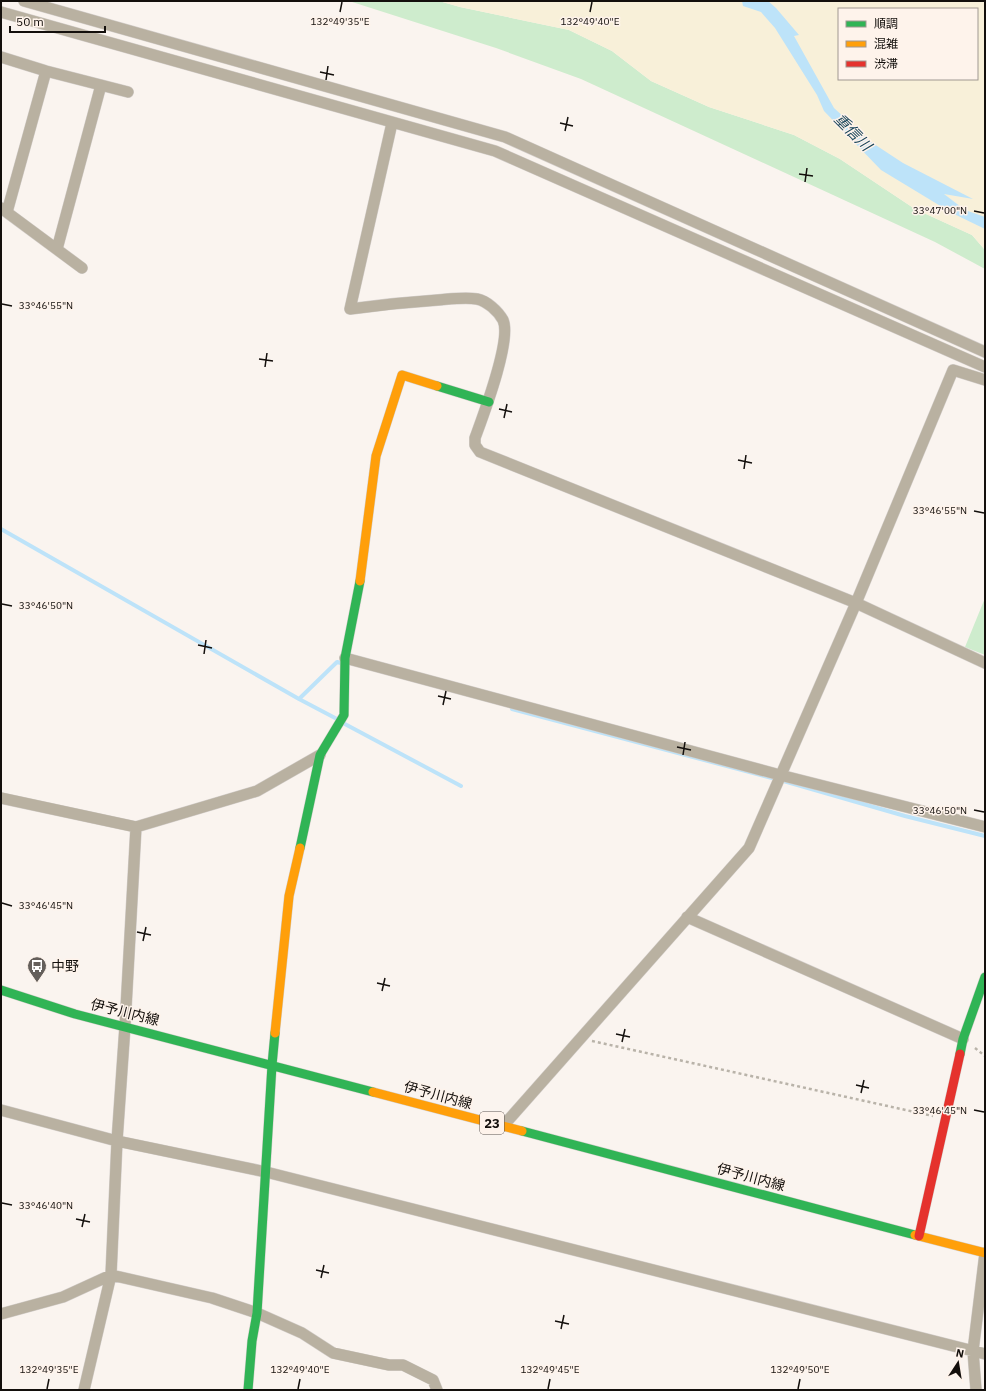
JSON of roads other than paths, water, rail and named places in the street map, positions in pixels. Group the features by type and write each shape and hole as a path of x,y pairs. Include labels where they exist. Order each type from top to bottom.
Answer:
{"street":[{"path":"24,1 505,137 985,352"},
{"path":"1,12 495,151 985,368"},
{"path":"1,57 128,92"},
{"path":"46,70 4,210 82,268"},
{"path":"57,249 101,85"},
{"path":"392,123 350,309 458,298 478,299 489,304 503,321 504,338 489,402 475,438 475,444 480,452 856,603 985,664"},
{"path":"503,1126 748,848 856,603 953,370 985,380"},
{"path":"248,1390 252,1341 257,1313 272,1065 289,896 320,755 344,715 345,658 362,571 376,456 402,375 489,402"},
{"path":"345,658 780,775 985,828"},
{"path":"1,798 136,827 257,791 320,755"},
{"path":"84,1390 111,1275 117,1141 136,827"},
{"path":"687,918 963,1039"},
{"path":"918,1236 963,1039 985,977"},
{"name":"伊予川内線","path":"1,990 76,1014 985,1253"},
{"path":"1,1110 117,1141 266,1172 985,1354"},
{"path":"976,1390 972,1351 985,1253"},
{"path":"1,1314 64,1297 111,1275 212,1298 257,1313 302,1333 333,1353 389,1365 403,1365 434,1380 436,1390"}],"water":[{"name":"重信川","path":"742,1 768,1 776,8 799,35 794,36 834,108 871,142 903,163 973,199 944,194 965,210 985,217 985,229 952,213 881,170 824,111 817,95 775,28 761,12 743,6"}],"waterway":[{"path":"1,529 299,699 337,662 341,663"},
{"path":"299,699 337,719"},
{"path":"512,709 787,782 905,816 985,836"},
{"path":"343,723 461,786"}],"place":[{"name":"中野","path":"37,983"}]}
